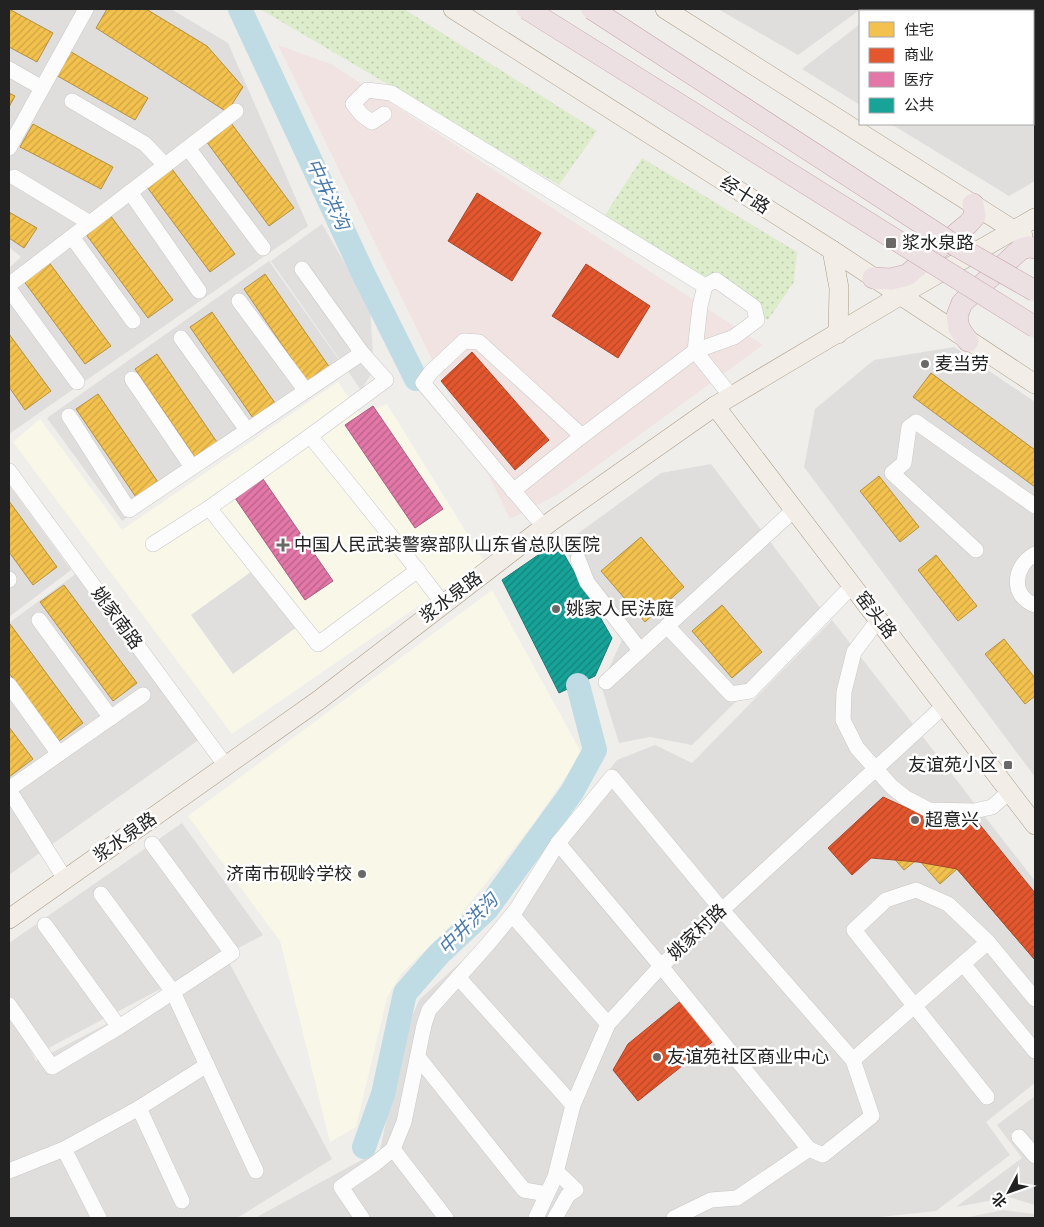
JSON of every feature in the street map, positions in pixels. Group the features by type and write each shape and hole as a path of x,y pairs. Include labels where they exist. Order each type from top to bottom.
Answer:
{"highway":[{"path":"527,9 1035,327"},
{"path":"592,9 953,244 1035,291"},
{"path":"873,278 891,279 907,275 968,224 975,216 973,204"},
{"path":"968,341 959,328 957,316 962,303 1021,249 1035,248"}],"main road":[{"name":"经十路","path":"453,9 832,250 1035,384"},
{"path":"665,9 1035,243"},
{"name":"浆水泉路","path":"9,918 319,700 544,527 723,401 1035,218"},
{"path":"832,250 839,288 838,334"},
{"name":"窑头路","path":"723,401 795,509 1035,825"}],"street":[{"path":"9,148 83,10"},
{"path":"9,69 42,88"},
{"path":"384,114 372,122 362,115 353,104 367,90 391,93 705,286"},
{"path":"72,101 145,144 165,165"},
{"path":"9,285 236,111"},
{"path":"188,148 263,248"},
{"path":"14,177 90,223"},
{"path":"130,192 199,291"},
{"path":"72,237 133,321"},
{"path":"153,544 209,508 386,380 362,353 302,269"},
{"path":"513,491 695,350 734,337 757,320 754,307 716,280 705,286 700,306 695,350 723,401"},
{"path":"9,289 77,382"},
{"path":"239,301 306,391"},
{"path":"181,338 247,430"},
{"path":"544,527 423,383 464,342 479,342 582,436"},
{"path":"69,416 129,510 362,353"},
{"path":"132,379 192,467"},
{"path":"976,550 892,473 904,463 909,427 916,422 1035,506"},
{"path":"310,436 418,570 443,604"},
{"name":"姚家南路","path":"9,470 226,766"},
{"path":"209,508 318,644 418,570"},
{"path":"606,682 795,509"},
{"path":"1035,554 1022,565 1018,573 1017,582 1019,591 1024,598 1035,605"},
{"path":"578,559 586,582 640,650"},
{"path":"667,626 731,694 750,691 853,585"},
{"path":"879,619 854,652 844,692 843,720 857,748 892,787 906,798 929,810 974,811 992,806 1010,791"},
{"path":"39,620 111,718"},
{"path":"9,685 59,754"},
{"path":"64,879 9,790 143,695"},
{"name":"姚家村路","path":"536,1218 556,1172 573,1105 608,1024 660,966 945,705"},
{"path":"362,1218 341,1187 393,1149 404,1122 428,1010 512,915 558,843 612,777 722,910 853,1060 872,1116 823,1155 809,1149 558,843"},
{"path":"9,1005 52,1067 119,1027 232,953 152,844"},
{"path":"987,1097 854,930 886,900 916,890 948,904 988,942 1035,1000"},
{"path":"101,894 173,992 256,1171"},
{"path":"512,915 608,1024"},
{"path":"45,925 119,1027"},
{"path":"853,1060 988,942"},
{"path":"963,964 1035,1052"},
{"path":"458,977 573,1105"},
{"path":"418,1057 524,1190 547,1194"},
{"path":"9,1171 64,1149 139,1108 207,1065"},
{"path":"139,1108 182,1201"},
{"path":"1019,1137 1035,1156"},
{"path":"64,1149 99,1218"},
{"path":"393,1149 446,1218"},
{"path":"674,1218 711,1200 737,1198 809,1149"},
{"path":"555,1218 568,1195 576,1190 556,1172"}],"shaded area":[{"path":"9,9 78,9 35,84 9,70"},
{"path":"89,9 171,9 228,43 308,226 9,434 9,268 21,257 9,247 9,152"},
{"path":"718,9 861,9 798,55"},
{"path":"1035,9 1035,181 1009,196 893,125 1034,125 1034,10 878,10"},
{"path":"859,25 859,104 802,69"},
{"path":"278,45 331,64 763,345 557,495 510,519"},
{"path":"9,72 34,86 9,135"},
{"path":"322,224 370,307 374,370 361,390 271,261"},
{"path":"269,261 344,367 122,521 47,418"},
{"path":"954,347 1035,402 1035,777 804,467 815,409 874,360"},
{"name":"中国人民武装警察部队山东省总队医院","path":"338,382 361,415 387,404 484,561 232,734 13,442 40,419 122,530"},
{"path":"711,464 825,614 692,745 650,737 619,743 601,685 622,640 562,545 661,473"},
{"path":"9,485 71,570 9,617"},
{"path":"259,566 301,624 233,674 191,615"},
{"path":"77,573 200,739 9,875 9,623"},
{"name":"济南市砚岭学校","path":"492,590 582,754 530,828 457,919 401,974 387,998 356,1127 330,1142 280,941 188,816"},
{"name":"友谊苑小区","path":"832,620 1035,881 1035,1083 986,1122 1010,1155 936,1211 871,1218 255,1218 380,1150 404,1035 419,1000 505,922 579,808 617,760 655,745 692,763"},
{"path":"182,823 263,935 41,1052 9,998 9,943"},
{"path":"228,960 332,1159 237,1218 9,1218 9,1009 36,1061"},
{"path":"1035,1096 1035,1205 1009,1197 956,1207 1022,1158 997,1125"},
{"path":"1003,1210 1035,1214 1035,1218 964,1218"}],"green space":[{"path":"260,9 404,9 597,131 559,185"},
{"path":"642,158 797,252 794,282 768,320 605,215"}],"building: 住宅":[{"path":"9,9 53,33 37,62 9,47"},
{"path":"107,9 146,9 207,46 243,87 227,112 96,28"},
{"path":"935,9 937,10 916,10"},
{"path":"988,9 1025,9 1024,10"},
{"path":"68,50 148,98 135,120 54,74"},
{"path":"1034,74 1035,75 1034,116"},
{"path":"9,93 15,96 9,107"},
{"path":"231,123 294,208 269,226 206,141"},
{"path":"33,124 113,167 101,189 20,147"},
{"path":"172,169 235,254 210,272 147,187"},
{"path":"9,212 37,228 24,248 9,238"},
{"path":"110,215 173,300 148,318 85,233"},
{"path":"48,261 111,346 85,364 23,280"},
{"path":"265,274 330,368 308,383 244,289"},
{"path":"212,312 277,406 255,421 190,327"},
{"path":"9,334 51,391 25,410 9,387"},
{"path":"157,354 221,448 199,463 135,369"},
{"path":"931,373 1035,450 1035,487 913,397"},
{"path":"98,394 162,488 140,503 76,409"},
{"path":"879,476 919,527 900,542 860,491"},
{"path":"9,501 57,567 33,585 9,552"},
{"path":"641,537 684,587 645,622 601,571"},
{"path":"936,555 977,606 958,621 918,570"},
{"path":"64,585 137,683 113,701 40,602"},
{"path":"722,605 762,652 732,678 692,631"},
{"path":"10,624 83,723 59,741 9,673"},
{"path":"1004,639 1035,678 1035,696 1025,704 985,654"},
{"path":"9,727 33,759 9,777"},
{"path":"886,809 924,852 942,836 961,859 973,848 1035,921 1035,960 957,869 940,884 918,859 904,870 866,826"}],"building: 商业":[{"path":"477,193 541,233 512,281 448,241"},
{"path":"586,264 650,306 618,358 552,316"},
{"path":"472,352 549,440 515,470 441,381"},
{"path":"883,797 907,808 939,816 972,815 1035,893 1035,960 957,869 918,862 871,858 852,875 828,848"},
{"name":"友谊苑社区商业中心","path":"683,999 716,1039 638,1101 613,1070 628,1044"}],"building: 医疗":[{"path":"373,406 443,509 415,528 345,425"},
{"path":"263,479 333,581 305,600 235,498"}],"building: 公共":[{"name":"姚家人民法庭","path":"557,542 612,638 595,676 559,693 502,580"}],"waterway":[{"name":"中井洪沟","path":"240,9 362,271 416,379"},
{"name":"中井洪沟","path":"364,1147 383,1094 405,993 439,954 487,909 572,792 595,750 578,685"}],"place":[{"name":"浆水泉路","path":"891,243"},
{"name":"麦当劳","path":"925,364"},
{"name":"中国人民武装警察部队山东省总队医院","path":"283,545"},
{"name":"姚家人民法庭","path":"556,609"},
{"name":"友谊苑小区","path":"1008,765"},
{"name":"超意兴","path":"915,820"},
{"name":"济南市砚岭学校","path":"362,874"},
{"name":"友谊苑社区商业中心","path":"657,1057"}]}
